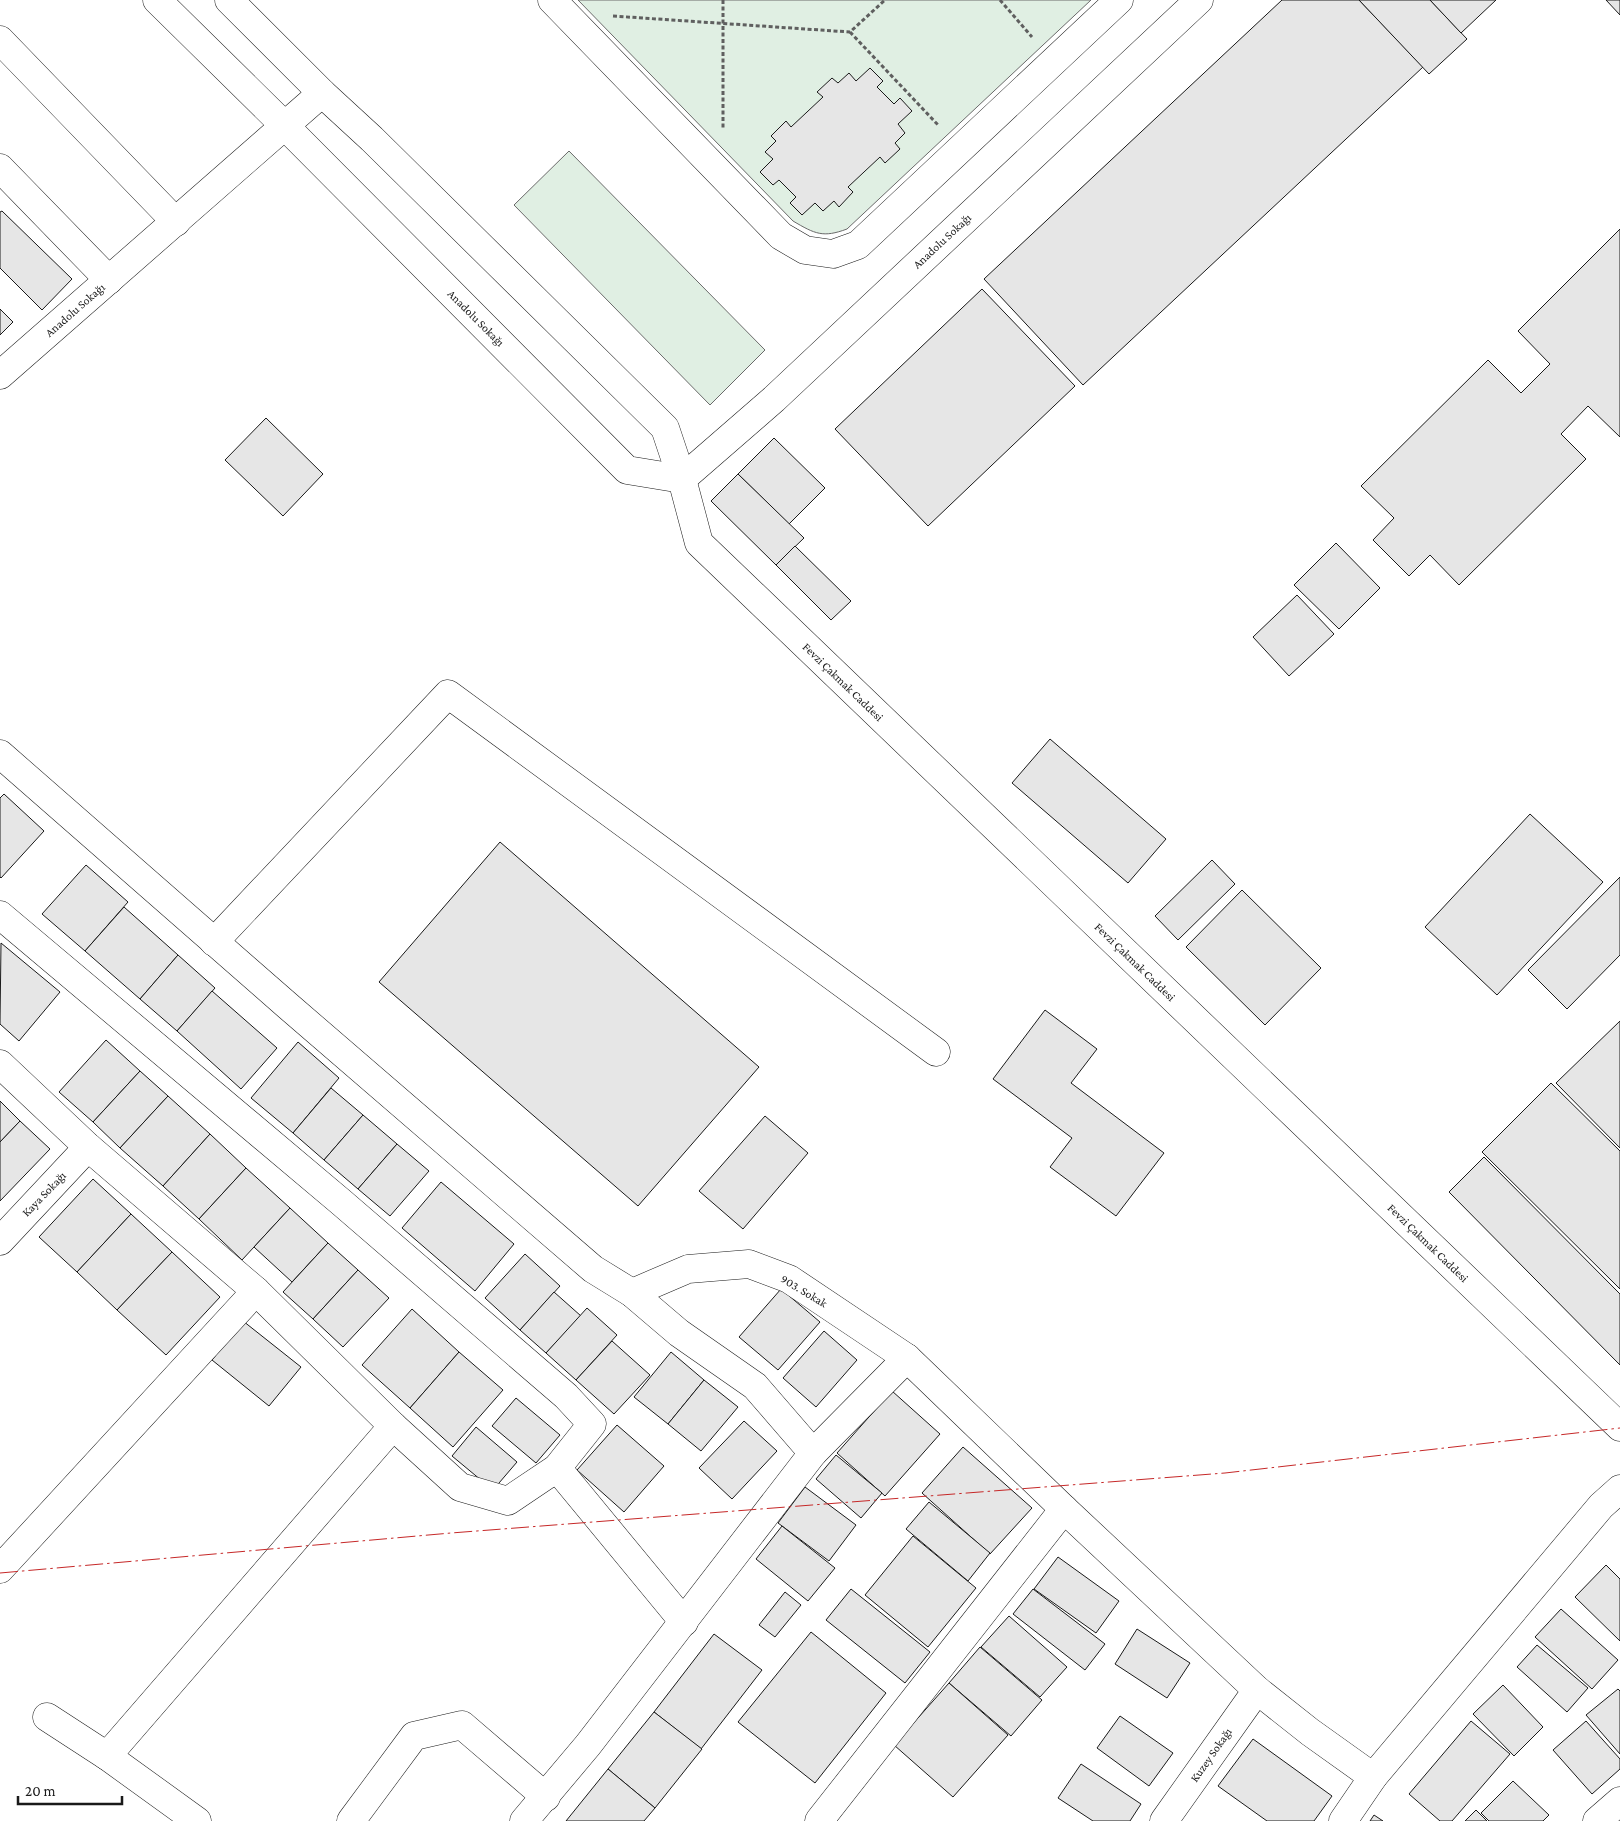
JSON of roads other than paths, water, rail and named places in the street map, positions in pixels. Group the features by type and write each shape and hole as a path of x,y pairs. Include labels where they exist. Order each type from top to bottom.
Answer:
{"street":[{"name":"Anadolu Sokağı","path":"157,0 286,126 626,470 682,478 774,399 1199,0"},
{"path":"229,0 665,428 682,478"},
{"path":"558,6 781,236 804,250 833,254 858,245 1119,0"},
{"path":"0,40 176,222"},
{"name":"Anadolu Sokağı","path":"0,375 322,93"},
{"path":"0,168 109,280"},
{"name":"Fevzi Çakmak Caddesi","path":"682,478 699,543 1620,1427"},
{"path":"214,942 448,694 936,1052"},
{"path":"0,754 214,942 593,1268 632,1293 679,1332 754,1386 813,1454"},
{"path":"0,915 341,1202 566,1396 592,1424 558,1468 508,1501 460,1487 393,1426 256,1291 88,1147 0,1064"},
{"name":"Kaya Sokağı","path":"2,1234 88,1147"},
{"name":"903. Sokak","path":"632,1293 688,1269 749,1264 789,1279 907,1358 1064,1509 1258,1690 1310,1732 1373,1777"},
{"path":"0,1569 256,1291"},
{"path":"524,1821 546,1797 684,1622 813,1454 907,1358"},
{"path":"107,1756 393,1426"},
{"path":"558,1468 684,1622"},
{"path":"1343,1821 1373,1777 1601,1506 1620,1489"},
{"path":"819,1821 1064,1509"},
{"name":"Kuzey Sokağı","path":"1164,1821 1258,1690"},
{"path":"47,1717 107,1756 179,1816"},
{"path":"351,1821 414,1736 462,1725 546,1797"},
{"path":"1597,1821 1620,1800"}]}
